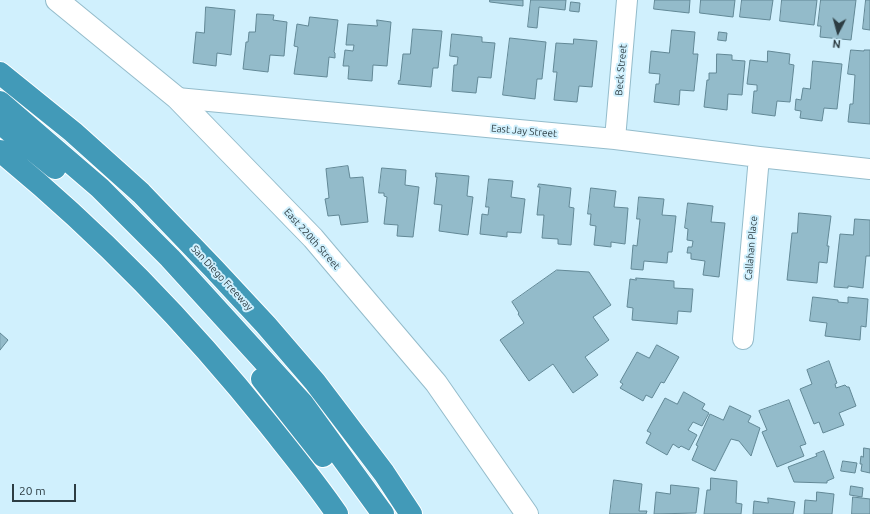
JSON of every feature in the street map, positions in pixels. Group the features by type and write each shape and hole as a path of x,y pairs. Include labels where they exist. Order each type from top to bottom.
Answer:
{"highway":[{"name":"San Diego Freeway","path":"0,73 73,132 141,193 214,269 315,382 384,473 411,514"},
{"path":"0,102 100,188 170,258 303,404 383,514"},
{"path":"0,123 87,195 187,293 214,326 264,381 332,467 364,514"},
{"path":"0,151 110,248 179,321 240,389 322,491 337,514"}],"street":[{"name":"East 220th Street","path":"57,0 177,98 313,238 436,383 527,514"},
{"name":"Beck Street","path":"615,139 626,0"},
{"name":"East Jay Street","path":"177,98 615,139 759,157 870,168"},
{"name":"Callahan Place","path":"743,338 759,157"}],"building":[{"path":"490,0 523,0 523,6 490,2"},
{"path":"531,0 566,0 565,10 539,7 537,28 528,27"},
{"path":"655,0 690,0 689,13 654,9"},
{"path":"701,0 735,0 733,17 700,13"},
{"path":"742,0 773,0 770,20 740,17"},
{"path":"782,0 817,0 814,25 780,21"},
{"path":"821,0 856,0 851,40 820,37 821,26 818,26"},
{"path":"866,0 870,0 870,30 863,29"},
{"path":"571,2 580,3 579,12 570,11"},
{"path":"206,7 235,10 231,55 217,53 216,66 193,63 196,32 204,33"},
{"path":"257,14 274,15 273,20 287,22 284,56 270,55 268,72 243,69 246,42 248,42 249,32 255,32"},
{"path":"310,17 338,20 334,52 335,58 329,57 327,77 294,74 298,47 294,46 297,24 308,26"},
{"path":"377,20 391,22 387,66 373,65 372,81 348,79 349,66 343,66 345,50 353,51 354,45 346,45 348,24 377,26"},
{"path":"413,29 442,31 438,68 433,68 431,87 398,84 399,80 400,81 403,54 410,54"},
{"path":"672,30 695,32 693,54 698,54 694,91 680,90 679,105 654,102 656,84 659,84 660,74 649,73 651,51 669,53"},
{"path":"719,32 727,33 726,41 718,40"},
{"path":"452,34 482,37 482,42 495,43 491,78 478,77 476,93 452,91 454,65 457,65 458,57 450,56"},
{"path":"510,38 546,42 542,79 537,79 535,99 503,95"},
{"path":"574,39 597,41 592,87 579,86 577,102 554,100 557,72 553,72 556,43 573,44"},
{"path":"851,50 870,50 870,124 848,122 850,104 853,104 855,75 848,74"},
{"path":"768,51 790,54 789,64 794,65 790,102 777,101 775,116 752,113 754,91 757,91 757,85 747,84 750,60 767,62"},
{"path":"717,54 732,55 732,60 745,61 742,95 728,94 727,110 704,107 709,73 716,73"},
{"path":"813,61 842,64 837,109 824,108 822,121 800,118 801,111 795,110 796,99 801,100 803,88 810,89"},
{"path":"348,166 350,178 363,177 368,222 341,225 339,215 328,216 325,199 329,198 326,169"},
{"path":"382,168 406,170 405,185 419,187 413,237 397,236 398,225 384,224 387,197 384,196 384,193 379,193"},
{"path":"436,173 469,176 467,196 473,197 468,235 439,231 442,205 434,204 437,177"},
{"path":"489,179 513,181 511,197 525,199 521,233 507,232 507,237 480,234 482,214 488,215 489,207 486,207"},
{"path":"539,184 571,188 569,207 574,208 571,245 558,244 558,239 542,238 544,215 537,215"},
{"path":"591,188 616,191 614,207 628,208 625,244 611,242 611,247 594,245 596,226 590,225 591,214 588,214"},
{"path":"639,197 664,199 662,215 676,216 672,252 668,252 667,263 644,261 643,270 631,269 633,245 637,246 640,219 637,219"},
{"path":"688,203 713,206 711,222 725,223 719,277 703,275 705,261 691,259 691,253 687,253 688,247 692,247 693,241 687,240 688,229 685,228"},
{"path":"799,213 831,216 827,246 829,246 827,263 819,262 817,283 787,280 792,233 797,233"},
{"path":"855,219 870,220 870,256 866,256 863,288 848,286 848,288 834,287 840,234 853,235"},
{"path":"557,270 589,272 611,305 593,317 609,340 585,357 598,375 573,393 553,364 529,381 500,340 524,323 512,302"},
{"path":"636,278 674,281 674,288 693,289 691,312 678,311 677,324 632,320 633,308 627,307 630,279 636,280"},
{"path":"813,297 838,300 838,302 848,303 848,297 868,299 866,327 861,326 860,340 825,336 827,323 810,321"},
{"path":"0,333 8,340 0,350"},
{"path":"657,345 679,357 664,383 661,382 652,398 646,395 643,401 620,388 623,384 620,382 637,352 649,358"},
{"path":"829,361 837,383 835,384 836,388 845,385 849,387 856,406 839,413 844,425 823,433 819,422 814,424 800,389 812,384 807,370"},
{"path":"684,392 705,404 702,409 709,413 702,426 693,422 688,430 697,435 689,450 681,446 679,448 673,444 667,455 646,443 651,433 647,431 665,398 677,404"},
{"path":"789,400 806,444 800,446 804,456 777,467 762,432 767,430 759,411"},
{"path":"730,406 751,416 748,422 760,428 751,456 739,441 731,439 715,471 692,460 698,446 696,445 710,414 723,420"},
{"path":"864,448 870,449 870,473 861,471 861,456 863,457"},
{"path":"824,451 834,478 827,481 827,483 794,482 788,467 817,456 816,454"},
{"path":"843,461 857,463 855,473 841,471"},
{"path":"711,478 737,481 736,503 742,504 741,514 704,514 707,490 710,490"},
{"path":"614,480 642,484 639,511 647,511 646,514 610,514"},
{"path":"671,485 699,488 696,513 654,514 656,492 670,494"},
{"path":"851,486 863,488 862,497 850,495"},
{"path":"817,492 834,494 832,514 804,514 805,500 816,501"},
{"path":"853,497 870,499 870,514 852,514"},
{"path":"768,498 795,502 793,514 753,514 754,501 768,503"}]}
